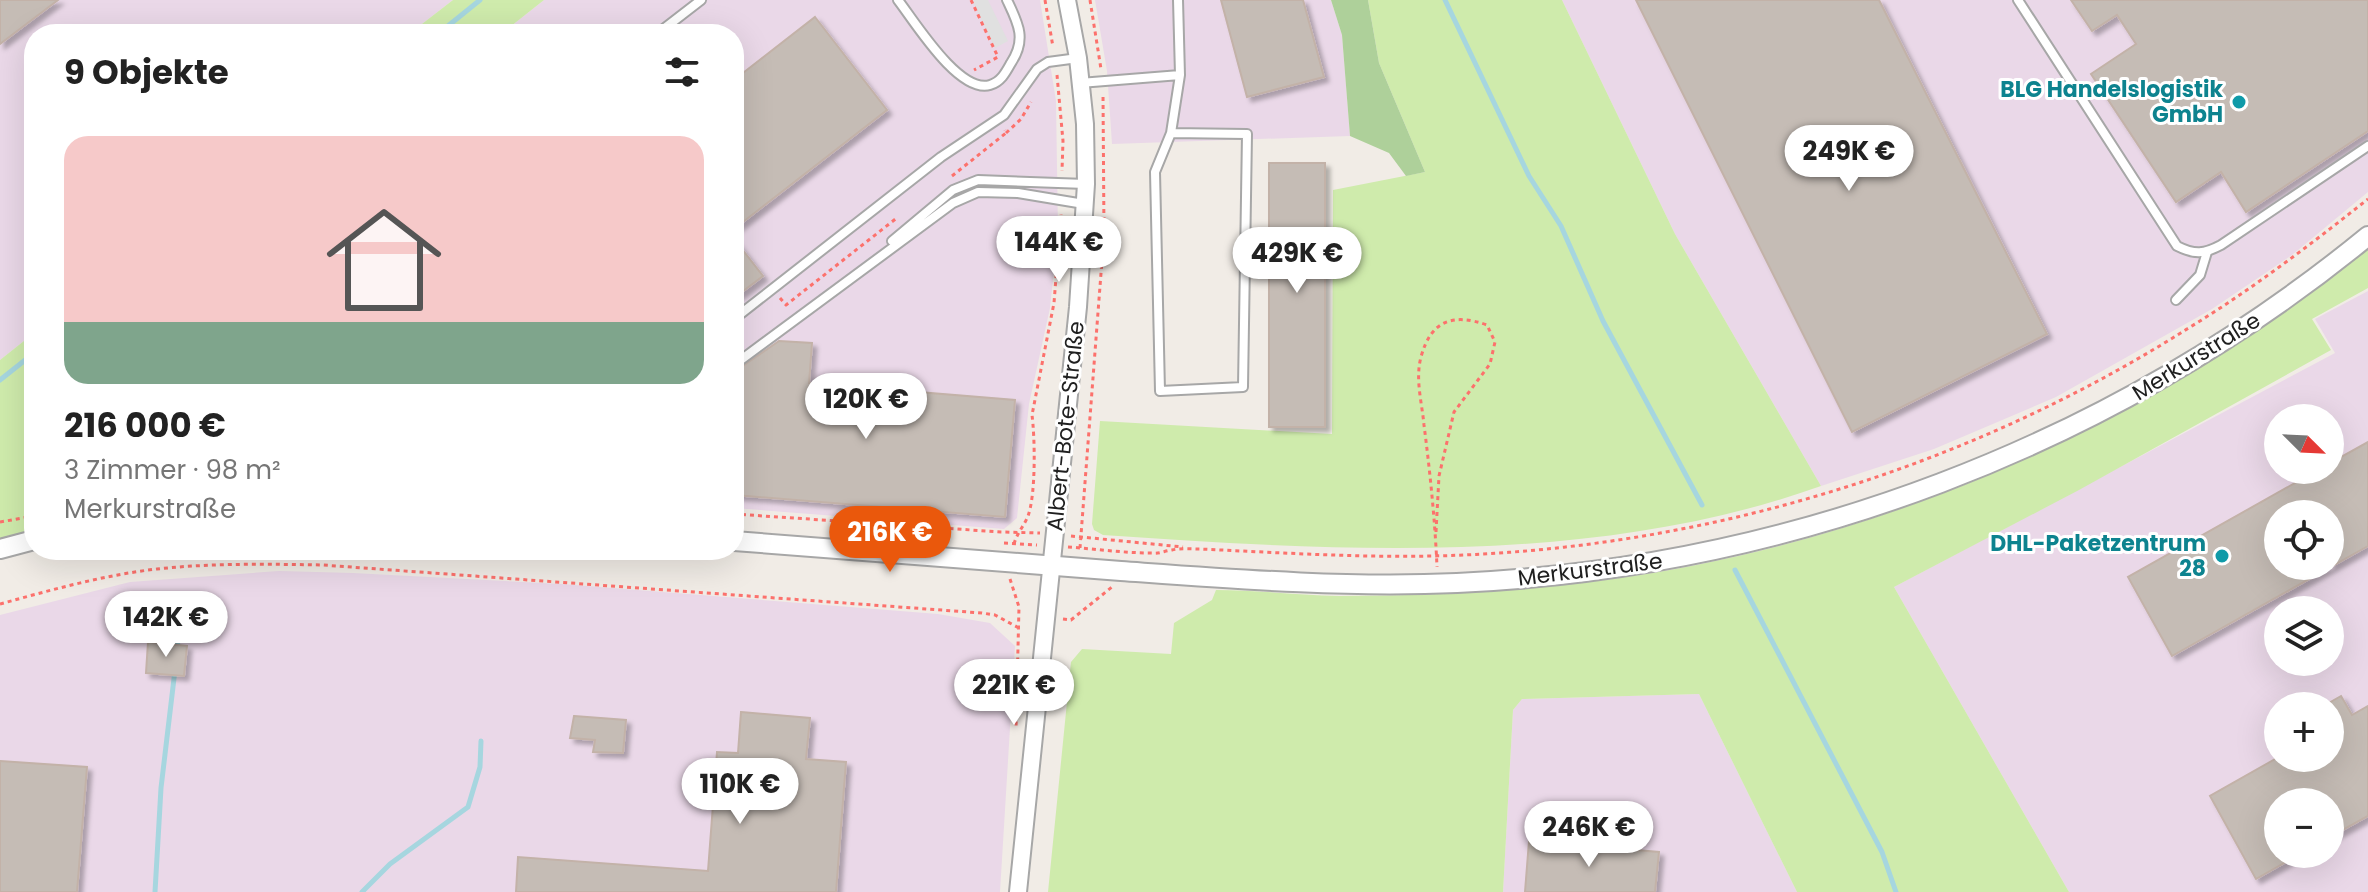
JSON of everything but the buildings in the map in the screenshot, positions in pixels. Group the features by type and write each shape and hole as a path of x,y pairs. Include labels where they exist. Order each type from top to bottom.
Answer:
{"street":[{"name":"Albert-Bote-Straße","path":"1018,892 1078,307 1086,184 1085,124 1078,58 1067,0"},
{"name":"Merkurstraße","path":"744,542 1287,582 1438,583 1549,576 1691,556 1805,529 1922,491 2019,452 2152,385 2259,318 2368,236"},
{"path":"0,549 24,543"}],"lane":[{"path":"670,24 701,0"},
{"path":"898,0 952,69 975,85 986,86 1001,78 1021,43 1021,30 1007,0"},
{"path":"1171,133 1247,134 1243,387 1160,391 1155,172 1171,133 1180,75 1178,0"},
{"path":"2018,0 2177,246 2192,254 2207,252 2368,146"},
{"path":"744,311 941,157 1004,115 1037,69 1048,62 1078,58"},
{"path":"1080,83 1180,75"},
{"path":"836,288 953,190 978,180 1086,184"},
{"path":"744,357 953,203 978,192 1018,193 1084,204"},
{"path":"2176,300 2200,275 2207,252"}],"path":[{"path":"1045,0 1063,141 1062,183"},
{"path":"1195,549 1300,555 1437,555 1557,547 1652,534 1741,516 1821,494 1922,462 2026,417 2106,377 2186,331 2291,259 2368,199"},
{"path":"1016,737 1018,599 1010,581 1018,531 1029,512 1033,471 1032,415 1054,303 1062,200"},
{"path":"1436,532 1439,476 1454,412 1490,364 1495,342 1487,325 1462,317 1445,320 1431,336 1421,356 1418,382 1436,532 1438,583"},
{"path":"744,515 878,525"},
{"path":"0,522 24,518"},
{"path":"0,604 59,588 155,570 206,565 323,565 982,613 995,615 1019,628"},
{"path":"1044,619 1071,620 1113,586"}],"shaded area":[{"path":"0,0 453,0 422,24 24,24 24,341 0,360"},
{"path":"544,0 1040,0 1056,101 1058,232 1050,308 1029,404 1017,518 1004,529 744,509 744,24 514,24"},
{"path":"972,0 988,0 1008,41 995,48"},
{"path":"1095,0 1331,0 1342,35 1350,136 1112,144 1107,71"},
{"path":"1562,0 2368,0 2368,192 2292,255 2212,309 2056,397 1934,449 1821,486 1675,234"},
{"path":"2368,291 2368,892 2069,892 1894,587 2335,353 2315,319"},
{"path":"279,571 562,584 938,614 990,623 1015,646 1000,892 0,892 0,615 130,582"},
{"path":"1699,694 1797,892 1503,892 1513,710 1522,699"}],"green space":[{"path":"453,0 544,0 514,24 422,24"},
{"path":"1331,0 1368,0 1379,63 1425,172 1406,176 1389,153 1350,136 1342,35"},
{"path":"1368,0 1562,0 1675,234 1821,486 1735,512 1647,530 1556,541 1465,547 1374,548 1192,541 1103,535 1094,530 1100,421 1332,434 1333,190 1425,172 1379,63"},
{"path":"2368,246 2368,288 2312,319 2331,350 2079,490 1894,587 2069,892 1797,892 1699,694 1522,699 1513,710 1503,892 1048,892 1071,662 1082,649 1171,654 1174,623 1212,600 1216,590 1373,596 1544,587 1689,566 1841,528 1915,504 1988,475 2129,408 2241,340"},
{"path":"24,341 24,534 0,540 0,360"}],"waterway":[{"path":"450,24 480,0"},
{"path":"1445,0 1529,176 1561,226 1603,321 1702,505"},
{"path":"0,380 24,361"},
{"path":"1735,570 1882,852 1896,892"},
{"path":"177,648 180,626"},
{"path":"155,892 161,788 175,670"},
{"path":"362,892 390,864 468,807 480,767 481,741"}],"place":[{"name":"BLG Handelslogistik GmbH","path":"2239,102"},
{"name":"DHL-Paketzentrum 28","path":"2222,556"}]}
